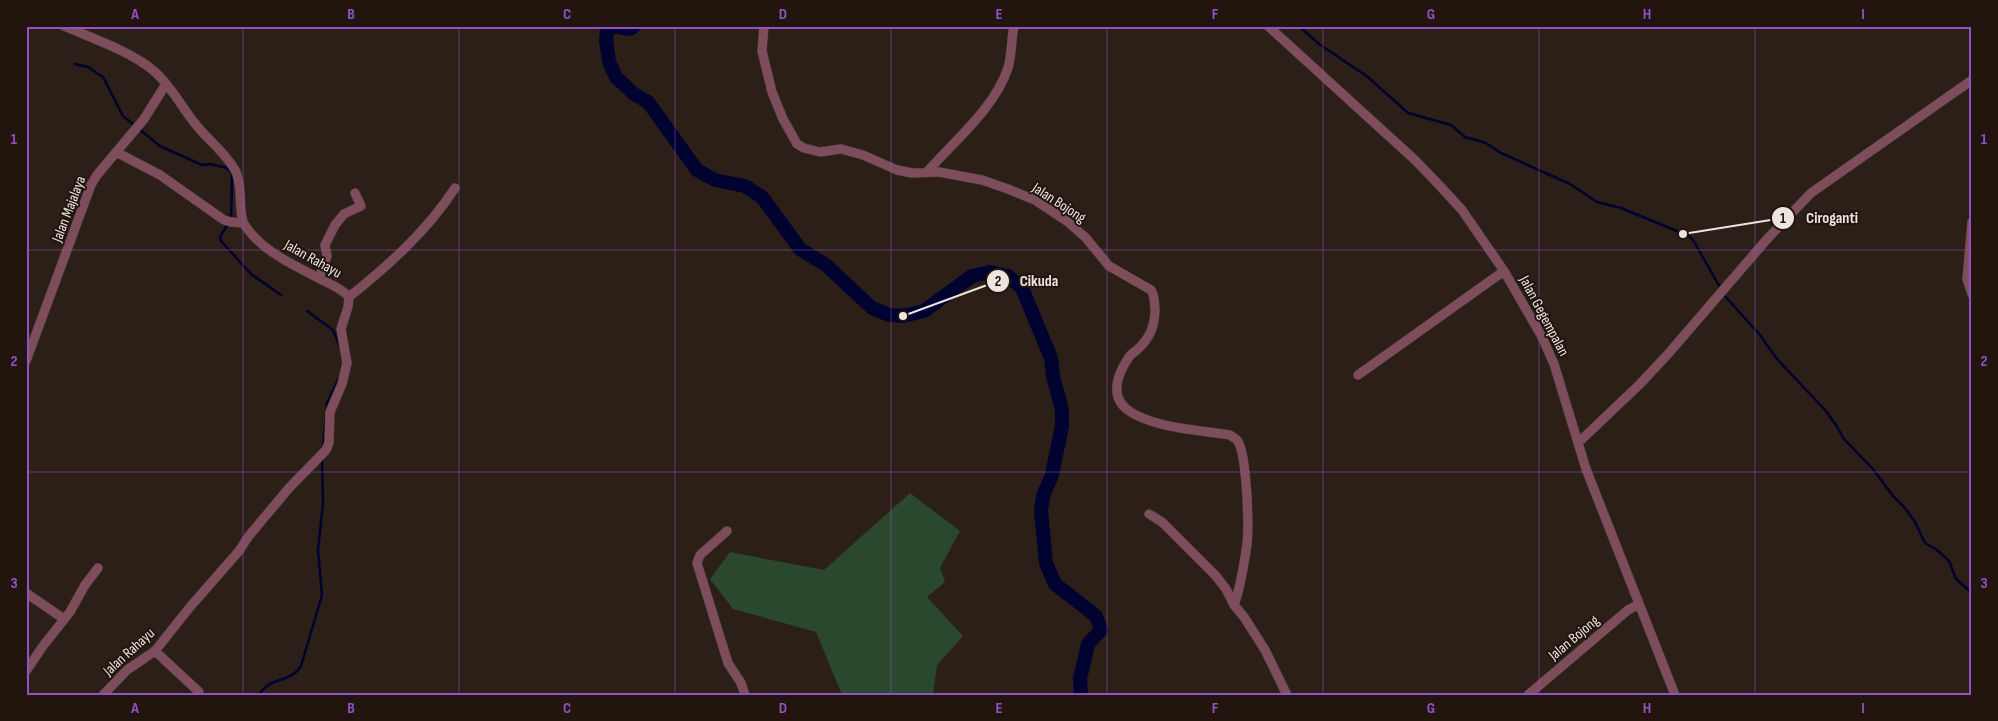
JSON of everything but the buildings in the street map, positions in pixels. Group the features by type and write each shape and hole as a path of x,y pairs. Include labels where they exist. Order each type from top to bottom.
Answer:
{"street":[{"path":"64,26 86,30 144,63 166,84 198,127 236,172 243,222 229,222 160,175 116,152"},
{"name":"Jalan Bojong","path":"764,26 762,51 772,92 783,119 797,144 820,152 841,149 863,155 897,170 912,173 939,172 982,180 1035,200 1077,228 1109,266 1151,290 1154,295 1155,320 1153,328 1147,340 1130,355 1120,373 1116,392 1124,408 1137,416 1179,427 1230,436 1237,440 1241,448 1246,481 1247,538 1239,591 1234,605"},
{"path":"927,172 986,107 999,88 1012,54 1014,26"},
{"name":"Jalan Gegempalan","path":"1268,26 1428,173 1462,210 1504,271 1547,348 1560,378 1586,469 1675,695"},
{"path":"1579,442 1640,384 1768,238 1811,193 1972,80"},
{"name":"Jalan Majalaya","path":"26,361 85,198 97,174 144,119 166,84"},
{"path":"349,297 404,249 436,214 455,188"},
{"path":"319,278 327,256 325,245 335,225 348,212 361,206 355,193"},
{"name":"Jalan Rahayu","path":"103,695 127,670 155,651 190,606 239,551 288,488 322,456 329,442 330,412 342,384 347,363 341,329 349,297 340,290 277,255 258,239 243,222"},
{"path":"1972,222 1967,279 1972,294"},
{"path":"1358,375 1504,271"},
{"path":"1148,514 1162,522 1216,576 1229,593 1234,605 1244,617 1264,650 1287,695"},
{"path":"727,531 700,555 696,562 728,663 739,679 745,695"},
{"path":"26,671 98,568"},
{"path":"26,593 64,619"},
{"name":"Jalan Bojong","path":"1528,695 1628,610 1639,604"},
{"path":"155,651 199,692"}],"green space":[{"path":"910,493 960,531 940,568 945,582 927,597 963,636 937,665 933,695 842,695 816,632 733,609 710,579 730,552 824,570"}],"waterway":[{"path":"610,26 607,30 606,40 609,62 616,77 634,94 648,102 697,170 715,180 745,186 762,197 800,249 826,265 872,308 889,315 903,316 924,311 972,276 990,272 1008,276 1022,288 1051,358 1053,376 1062,410 1062,426 1052,475 1043,496 1041,511 1046,563 1055,584 1096,616 1101,630 1088,644 1080,679 1081,695"},
{"path":"613,26 630,29 634,26"},
{"path":"1299,26 1319,44 1368,77 1408,113 1451,125 1465,137 1486,143 1501,153 1570,184 1597,202 1621,208 1689,236 1721,289"},
{"path":"75,64 88,67 103,77 123,116 160,146 202,165 211,164 227,168 232,174 231,220"},
{"path":"228,224 220,237 221,241 251,274 281,295"},
{"path":"1723,294 1760,335 1777,359 1826,411 1844,439 1873,469 1893,496 1904,507 1915,522 1925,543 1937,550 1949,561 1956,579 1972,593"},
{"path":"307,311 333,330 341,349"},
{"path":"323,449 327,403 339,378"},
{"path":"259,695 269,685 292,675 301,666 322,595 318,550 323,503 322,460"}],"place":[{"name":"Ciroganti","path":"1683,234"},
{"name":"Cikuda","path":"903,316"}]}
